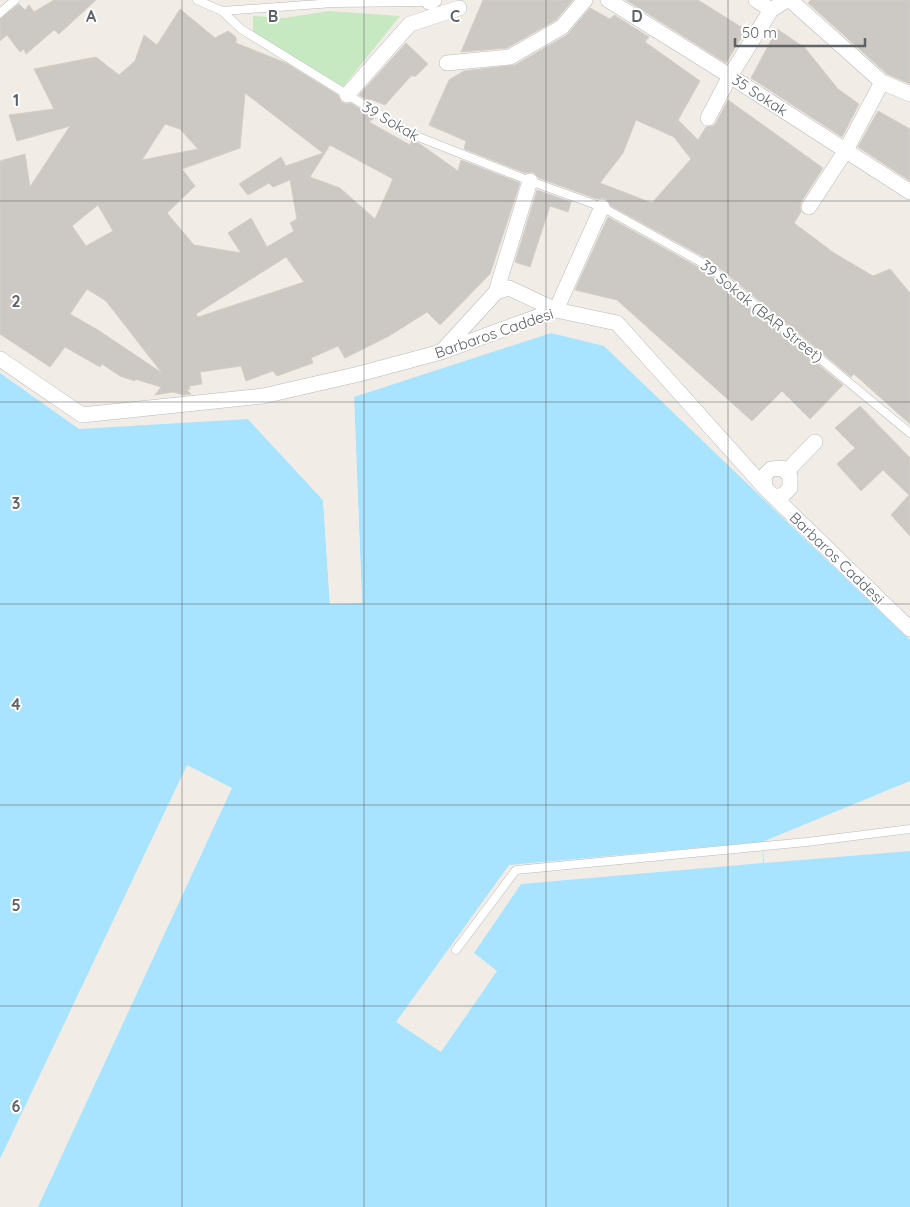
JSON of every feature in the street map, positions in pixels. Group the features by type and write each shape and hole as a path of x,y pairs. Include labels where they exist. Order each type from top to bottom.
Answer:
{"street":[{"path":"447,63 510,56 562,27 585,0"},
{"name":"35 Sokak","path":"608,0 910,192"},
{"path":"756,0 771,10"},
{"path":"708,118 730,76 771,10 788,0 882,82 910,94"},
{"path":"348,95 410,24 459,8"},
{"path":"809,207 846,150 882,82"},
{"path":"441,352 496,292 530,181"},
{"path":"496,292 509,288 556,310 602,206"},
{"name":"Barbaros Caddesi","path":"0,359 82,415 263,396 359,374 441,352 556,310 617,323 770,493 910,629"},
{"path":"786,472 815,442"},
{"path":"782,468 786,472 790,476 790,488 783,495 770,493 764,476 771,469 782,468"}],"lane":[{"path":"0,13 15,0"},
{"name":"39 Sokak","path":"197,0 222,11 242,29 411,134 530,181 602,206"},
{"path":"222,11 333,3 431,1"},
{"name":"39 Sokak (BAR Street)","path":"602,206 708,266 910,433"},
{"path":"456,950 516,870 807,842 910,829"}],"green space":[{"path":"329,11 400,16 343,87 253,32 253,16 284,18"}],"water":[{"path":"551,333 604,346 910,640 910,781 762,842 764,863 910,851 910,1207 0,1207 0,373 79,429 248,419 323,500 330,604 362,603 354,397"}],"pier":[{"path":"352,397 354,397 362,603 330,604 323,500 248,419 325,498 333,602 360,601"},
{"path":"187,765 232,788 38,1207 0,1207 0,1159"},
{"path":"762,842 763,863 521,884 474,953 497,971 441,1052 396,1022 509,865"}],"building":[{"path":"54,0 96,0 59,34 54,30 26,54 24,49 20,52 7,35 0,41 0,19 19,4 25,10 29,5 34,12"},
{"path":"483,0 573,0 556,20 507,48 461,52"},
{"path":"626,0 698,0 746,30 726,63"},
{"path":"811,0 910,0 910,84 887,74 808,3"},
{"path":"590,8 610,19 614,15 649,37 645,42 700,81 678,120 698,140 706,127 713,126 716,123 728,100 823,168 801,202 801,212 794,223 834,253 873,276 890,269 910,293 910,424 854,374 851,377 711,261 611,206 606,199 597,199 539,178 533,172 525,173 464,149 466,141 429,125 449,80 464,71 515,65 567,35","holes":["636,120 674,137 691,159 652,203 600,183 623,153"]},
{"path":"180,9 215,38 228,31 236,37 236,43 286,63 338,95 341,102 351,103 374,118 369,122 410,145 412,140 420,144 458,171 461,160 520,183 490,274 440,325 427,312 389,336 345,358 338,346 311,358 313,363 277,376 273,371 246,381 241,366 200,372 202,384 189,386 190,389 187,390 191,394 184,395 173,392 155,395 161,387 120,376 102,364 100,367 65,347 50,367 0,334 0,161 25,154 30,187 70,126 17,141 9,115 54,109 34,69 96,57 119,75 135,61 144,35 157,45","holes":["245,93 323,153 286,166 281,157 239,184 248,195 269,183 273,187 290,180 297,219 290,223 294,231 267,247 251,218 228,233 241,253 194,245 167,213 195,186 182,169 240,148","165,124 180,129 198,149 142,160","330,145 393,179 375,219 340,188 310,177","98,205 113,231 86,246 72,226","286,257 304,282 198,317 196,314","87,289 106,301 162,373 98,330 70,314"]},
{"path":"777,29 805,48 838,89 859,104 842,137 751,78"},
{"path":"406,43 428,64 416,76 411,76 385,105 370,99 369,101 359,95"},
{"path":"878,111 910,129 910,181 858,147"},
{"path":"537,190 571,202 568,212 550,206 530,267 515,262"},
{"path":"608,217 705,271 843,385 810,419 782,391 752,421 617,300 575,290"},
{"path":"860,406 910,458 910,536 891,515 909,495 883,470 861,491 837,464 855,448 835,428"}]}
